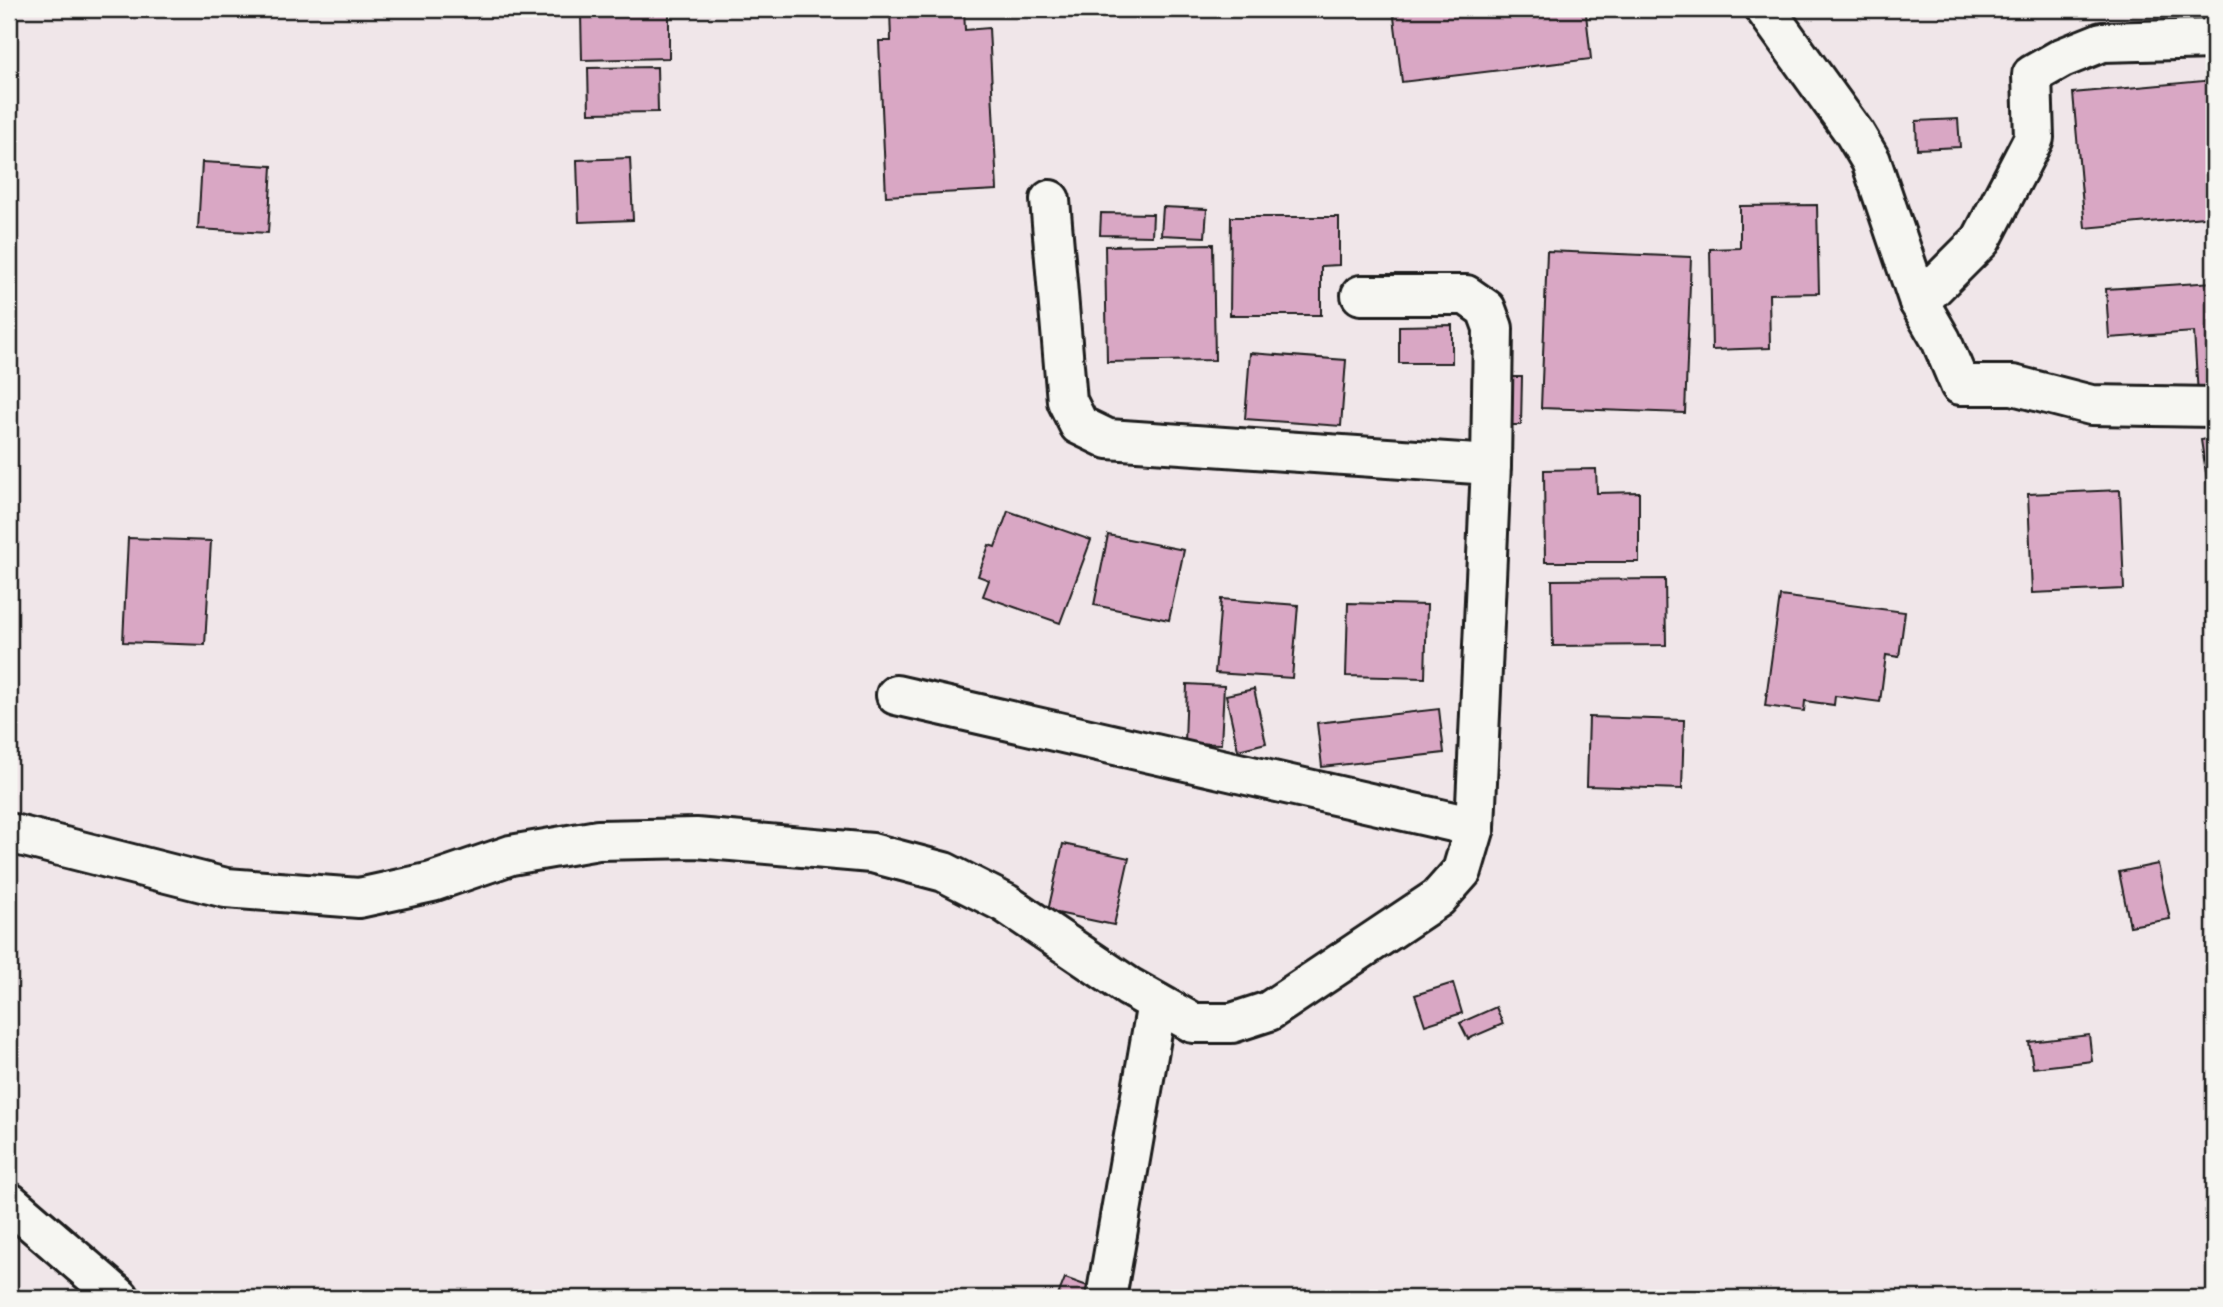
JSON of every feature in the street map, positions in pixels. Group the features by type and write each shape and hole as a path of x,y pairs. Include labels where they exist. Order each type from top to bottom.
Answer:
{"street":[{"path":"1765,9 1855,135 1871,162 1919,302 1941,340 1960,385 2013,385 2091,405 2214,407"},
{"path":"1919,302 1981,240 2034,138 2032,75 2062,58 2102,42 2214,39"},
{"path":"1050,200 1067,401 1079,425 1108,439 1491,465"},
{"path":"9,833 226,888 359,898 432,882 510,855 598,841 696,838 872,853 944,872 1005,903 1129,987 1193,1023 1232,1023 1269,1011 1438,898 1462,871 1475,827 1491,465 1493,328 1486,309 1466,296 1362,295"},
{"path":"896,695 1475,827"},
{"path":"1106,1298 1157,1003"},
{"path":"9,1202 120,1298"}],"building":[{"path":"890,9 964,9 965,30 989,28 997,190 886,196 879,41 891,41"},
{"path":"1393,9 1626,9 1586,14 1591,59 1402,82"},
{"path":"669,13 669,58 582,60 581,14"},
{"path":"657,67 658,112 589,113 588,68"},
{"path":"2214,80 2214,216 2085,228 2073,93"},
{"path":"1958,119 1960,147 1917,149 1916,121"},
{"path":"630,158 633,220 579,222 577,160"},
{"path":"202,162 272,166 268,233 198,229"},
{"path":"1817,205 1819,293 1769,294 1770,348 1712,350 1710,249 1740,248 1740,206"},
{"path":"1163,207 1207,209 1205,237 1161,235"},
{"path":"1101,213 1153,214 1152,236 1100,235"},
{"path":"1231,217 1339,217 1339,265 1321,266 1321,315 1230,315"},
{"path":"1213,244 1215,360 1107,362 1105,246"},
{"path":"1547,251 1691,257 1685,413 1541,408"},
{"path":"2214,282 2214,394 2198,395 2194,332 2109,338 2106,289"},
{"path":"1452,325 1452,363 1399,363 1399,326"},
{"path":"1250,353 1346,360 1341,426 1245,419"},
{"path":"1505,377 1522,377 1521,425 1504,425"},
{"path":"2214,438 2214,525 2201,440"},
{"path":"1596,469 1597,493 1639,492 1639,562 1545,562 1544,470"},
{"path":"2120,490 2124,589 2032,593 2028,494"},
{"path":"1008,511 1091,540 1060,623 983,596 989,580 978,576 989,545 995,547"},
{"path":"1108,535 1184,550 1169,620 1094,605"},
{"path":"128,538 211,541 205,645 123,642"},
{"path":"1665,579 1666,645 1553,646 1552,580"},
{"path":"1780,596 1905,612 1899,657 1886,655 1880,702 1835,696 1834,705 1805,701 1804,711 1765,706"},
{"path":"1221,599 1298,605 1292,678 1215,673"},
{"path":"1348,603 1427,605 1425,678 1346,676"},
{"path":"1187,684 1224,686 1221,744 1185,743"},
{"path":"1254,689 1266,743 1238,750 1226,695"},
{"path":"1439,709 1444,753 1322,767 1317,723"},
{"path":"1589,717 1684,720 1682,789 1587,786"},
{"path":"1063,844 1129,858 1114,925 1048,911"},
{"path":"2158,864 2170,919 2130,926 2119,872"},
{"path":"1453,983 1462,1013 1425,1025 1415,995"},
{"path":"1496,1007 1503,1024 1468,1039 1460,1023"},
{"path":"2089,1035 2092,1061 2033,1068 2029,1042"},
{"path":"1065,1278 1096,1289 1092,1298 1057,1298"}]}
